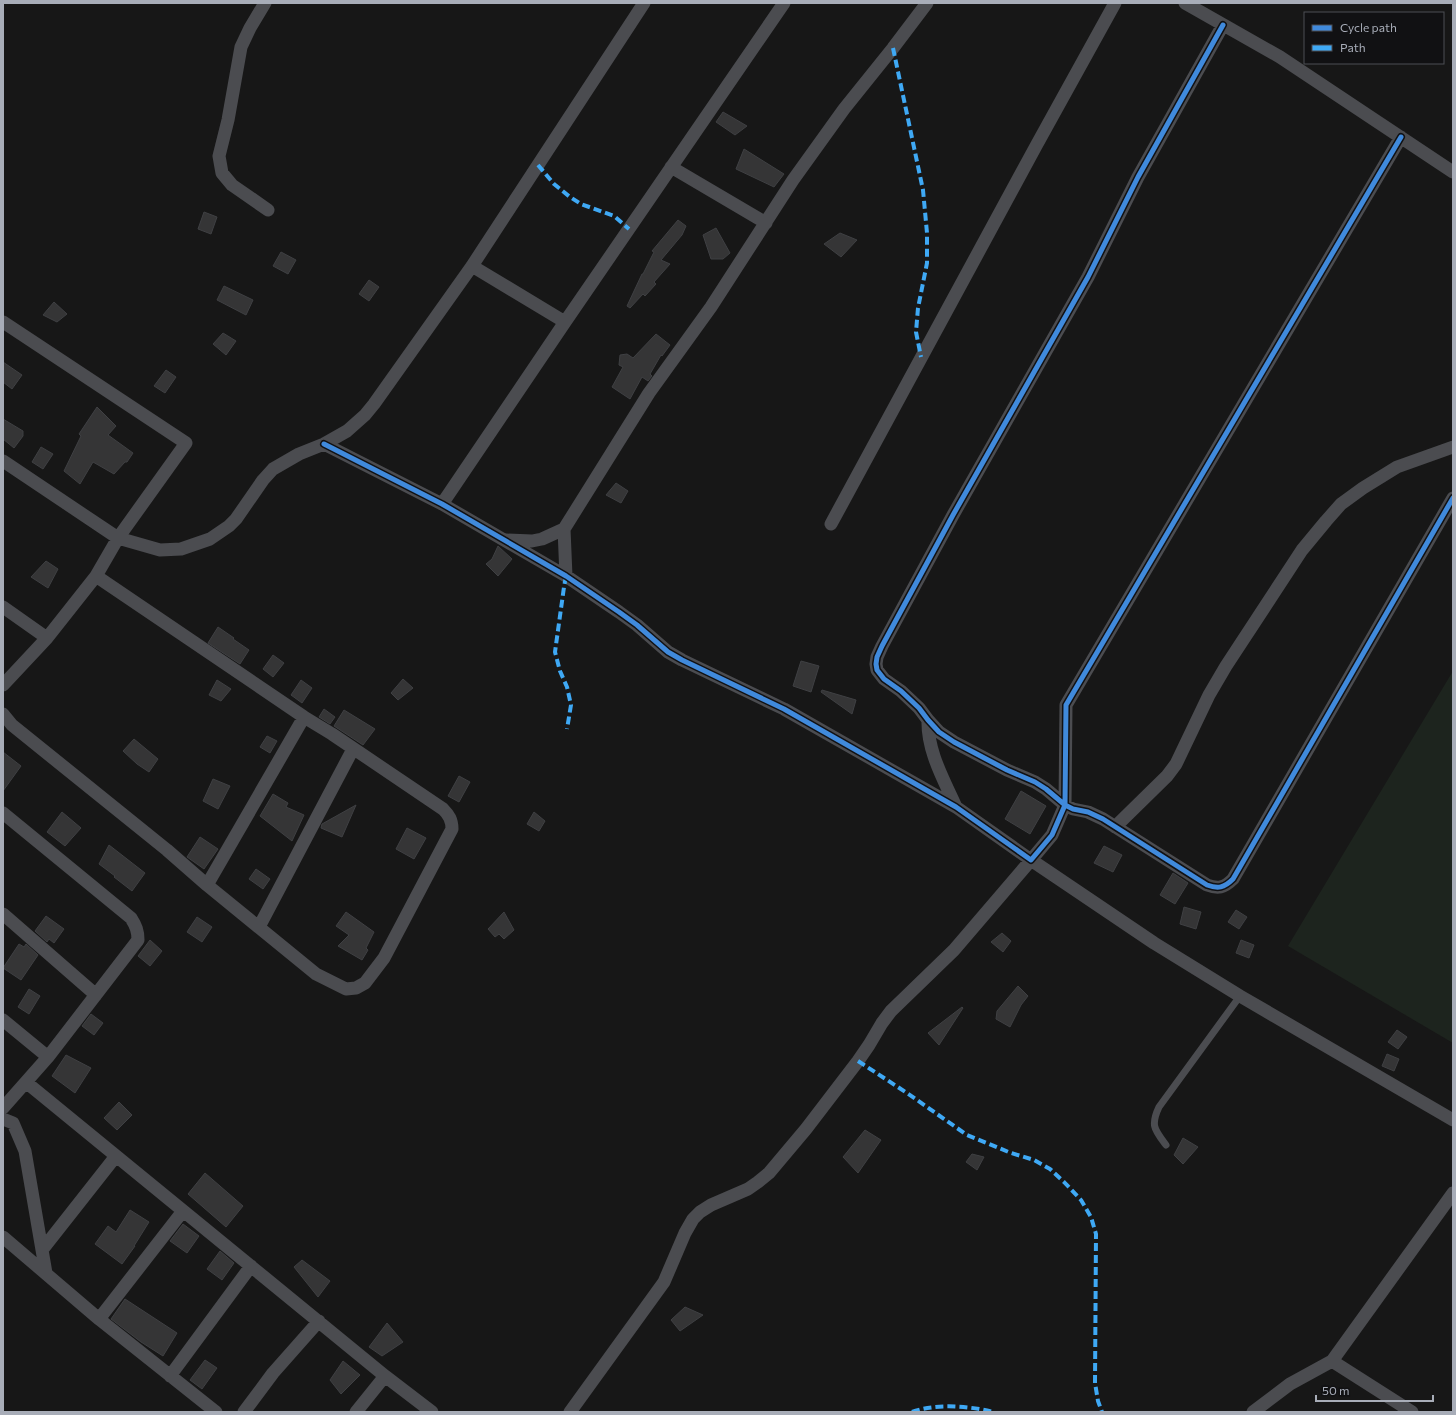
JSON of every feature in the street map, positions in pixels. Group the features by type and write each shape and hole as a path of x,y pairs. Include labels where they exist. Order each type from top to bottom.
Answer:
{"street":[{"path":"265,3 241,47 228,120 219,156 222,173 232,185 268,210"},
{"path":"3,461 118,538 160,550 181,549 210,538 229,526 273,469 299,454 324,444 347,430 374,404 472,266 644,3"},
{"path":"442,504 784,3"},
{"path":"502,539 524,541 542,539 564,528 649,393 711,307 793,180 844,109 927,3"},
{"path":"831,524 1036,146 1116,3"},
{"path":"1184,3 1280,57 1453,172"},
{"path":"1222,25 1138,177 1088,277 956,508 882,646 877,657 877,670 884,679 901,691 919,708 939,732 954,742 1007,770 1035,782 1046,789 1065,806 1088,812 1115,827 1207,885 1214,888 1221,888 1233,879 1453,498"},
{"path":"570,1412 664,1282 685,1233 693,1219 700,1212 711,1205 748,1189 769,1173 806,1129 853,1067 891,1011 954,950 1052,835 1065,806 1066,705 1401,137"},
{"path":"671,167 766,223"},
{"path":"472,266 565,322"},
{"path":"3,322 186,443 118,538 96,576 46,638 3,685"},
{"path":"324,444 442,504 566,576 637,625 668,652 784,709 956,807 1031,860 1154,943 1240,996 1453,1120"},
{"path":"1115,827 1167,776 1176,764 1209,695 1226,666 1302,550 1341,504 1363,488 1398,467 1453,447"},
{"path":"564,528 566,576"},
{"path":"4,717 316,974 346,989 356,988 365,983 384,958 452,829 452,822 449,814 443,808 304,717 96,576"},
{"path":"3,607 46,638"},
{"path":"207,885 304,717"},
{"path":"928,720 929,739 936,762 956,807"},
{"path":"259,928 353,749"},
{"path":"3,812 114,903 131,918 138,928 138,940 48,1057 27,1083 3,1108"},
{"path":"3,914 96,995"},
{"path":"3,1020 48,1057"},
{"path":"27,1083 385,1376 432,1412"},
{"path":"3,1119 12,1123 25,1151 46,1273"},
{"path":"42,1250 116,1156"},
{"path":"1253,1412 1290,1384 1332,1361 1453,1193"},
{"path":"99,1319 183,1211"},
{"path":"3,1237 99,1319 216,1412"},
{"path":"170,1376 251,1266"},
{"path":"244,1412 273,1373 319,1321"},
{"path":"1332,1361 1412,1412"},
{"path":"356,1412 385,1376"}],"lane":[{"path":"1166,1145 1153,1125 1156,1112 1240,996"}],"shaded area":[{"path":"1453,671 1453,1043 1288,946"}],"building":[{"path":"723,112 747,126 735,135 716,122"},
{"path":"744,149 784,174 774,187 736,169"},
{"path":"204,212 217,217 211,234 198,229"},
{"path":"678,220 686,226 682,235 661,260 670,264 654,282 656,284 645,296 643,294 630,308 627,306 654,252 652,251"},
{"path":"716,228 730,253 723,259 711,259 703,235"},
{"path":"840,233 857,240 841,257 824,244"},
{"path":"281,252 296,260 288,274 273,266"},
{"path":"369,280 379,287 369,301 359,294"},
{"path":"224,286 253,300 246,315 217,300"},
{"path":"54,302 67,314 57,322 43,315"},
{"path":"223,333 236,341 226,355 213,344"},
{"path":"656,334 670,345 662,356 661,355 650,374 652,376 648,381 642,377 630,399 612,387 623,367 619,365 620,355 627,354 633,358"},
{"path":"3,362 22,375 12,389 3,382"},
{"path":"166,370 176,377 165,393 154,386"},
{"path":"97,407 116,426 108,435 133,453 127,462 125,462 114,474 93,462 80,484 64,471 81,436 79,434"},
{"path":"3,419 23,431 23,436 14,448 3,439"},
{"path":"41,447 53,454 43,469 32,462"},
{"path":"616,483 628,491 621,503 606,495"},
{"path":"498,546 512,559 498,576 486,564 492,559"},
{"path":"46,561 58,569 48,588 31,577"},
{"path":"218,627 249,650 240,664 208,643"},
{"path":"273,655 284,663 273,677 263,669"},
{"path":"801,661 819,666 811,692 793,686"},
{"path":"403,679 413,688 398,700 391,693"},
{"path":"217,680 231,689 221,701 209,695"},
{"path":"301,680 312,688 302,703 291,695"},
{"path":"822,690 856,700 852,714 821,692"},
{"path":"324,709 335,717 330,724 319,717"},
{"path":"344,710 375,729 363,745 334,726"},
{"path":"267,736 277,741 270,753 260,747"},
{"path":"134,739 158,759 149,772 137,764 123,751"},
{"path":"3,752 21,766 3,791"},
{"path":"459,776 470,782 459,802 448,796"},
{"path":"213,779 230,786 218,809 203,801"},
{"path":"1021,791 1046,806 1030,834 1005,819"},
{"path":"273,794 288,803 286,807 304,815 292,841 260,816"},
{"path":"356,805 342,837 321,828 322,824"},
{"path":"62,812 81,828 65,846 47,832"},
{"path":"534,812 545,821 539,831 527,824"},
{"path":"407,828 426,838 414,859 396,849"},
{"path":"200,837 218,849 204,869 187,857"},
{"path":"109,845 145,873 132,891 99,864"},
{"path":"1104,846 1122,855 1113,872 1094,863"},
{"path":"256,869 270,879 263,889 249,879"},
{"path":"1173,873 1188,883 1175,904 1160,895"},
{"path":"1184,907 1201,912 1196,929 1180,924"},
{"path":"1236,910 1247,917 1239,929 1228,922"},
{"path":"346,912 374,932 366,948 368,950 362,960 338,946 349,935 336,926"},
{"path":"504,912 514,930 504,939 499,934 495,937 488,929"},
{"path":"46,916 64,929 54,943 49,939 47,942 35,931"},
{"path":"197,917 212,927 202,942 187,932"},
{"path":"1002,933 1011,941 1003,952 991,942"},
{"path":"150,940 162,951 150,966 138,956"},
{"path":"1241,940 1254,945 1249,958 1236,953"},
{"path":"19,944 24,947 26,944 38,955 21,980 3,968"},
{"path":"1018,986 1028,996 1021,1005 1010,1027 996,1019 997,1011"},
{"path":"29,989 40,996 29,1014 18,1007"},
{"path":"962,1007 963,1008 939,1045 928,1033"},
{"path":"91,1014 103,1023 94,1035 82,1026"},
{"path":"1397,1030 1407,1037 1398,1049 1388,1042"},
{"path":"1387,1054 1399,1059 1394,1071 1382,1066"},
{"path":"66,1055 91,1068 75,1093 52,1076"},
{"path":"119,1102 132,1115 117,1130 104,1118"},
{"path":"865,1130 881,1140 858,1173 843,1157"},
{"path":"1183,1138 1198,1147 1183,1164 1174,1155"},
{"path":"972,1154 984,1157 977,1170 966,1162"},
{"path":"205,1173 243,1206 226,1227 188,1194"},
{"path":"130,1210 149,1222 135,1246 122,1264 95,1244 108,1226 116,1232"},
{"path":"183,1224 199,1236 187,1253 170,1241"},
{"path":"220,1251 234,1263 222,1280 207,1269"},
{"path":"302,1260 330,1281 318,1297 294,1267"},
{"path":"125,1299 177,1333 163,1356 141,1342 111,1319"},
{"path":"685,1307 703,1315 680,1331 671,1320"},
{"path":"387,1323 403,1342 382,1356 369,1347"},
{"path":"205,1360 217,1368 202,1389 190,1380"},
{"path":"343,1361 360,1375 341,1394 330,1380"}],"marked path":[{"path":"893,48 923,190 927,233 927,263 918,308 916,332 921,357"},
{"path":"538,165 554,184 570,197 581,204 614,216 629,229"},
{"path":"566,576 555,652 560,671 567,687 571,705 567,729"},
{"path":"858,1061 967,1135 1011,1153 1034,1160 1050,1169 1081,1200 1091,1217 1096,1234 1095,1383 1098,1401 1102,1412"},
{"path":"912,1412 942,1406 974,1408 994,1412"}],"cycle path":[{"path":"1223,25 1138,177 1088,277 953,515 882,646 877,657 877,670 884,679 901,691 919,708 939,732 954,742 1007,770 1035,782 1065,805 1073,809 1088,812 1103,819 1207,885 1221,887 1233,879 1453,498"},
{"path":"324,444 442,504 566,576 637,625 668,652 784,709 956,807 1031,860 1052,835 1065,805 1066,705 1401,137"}]}
